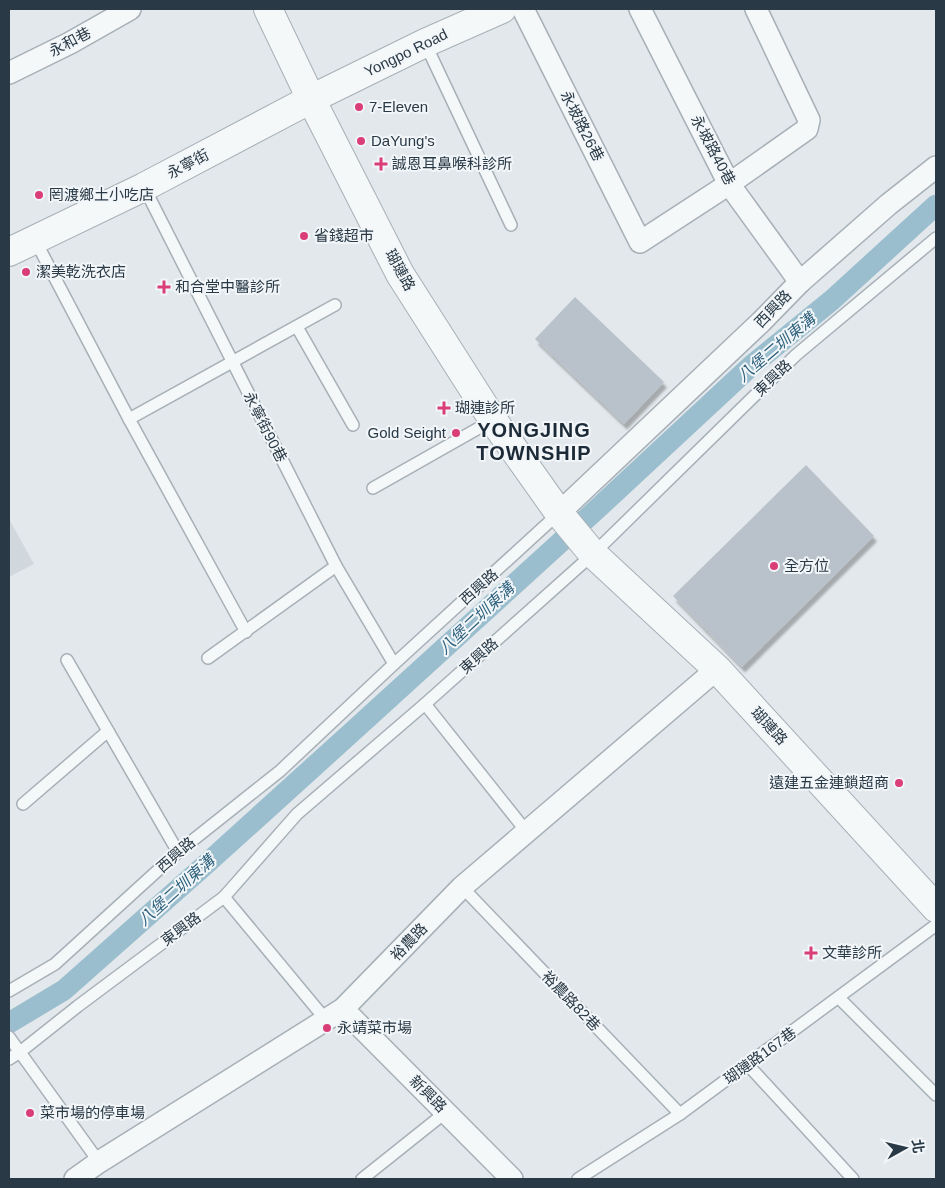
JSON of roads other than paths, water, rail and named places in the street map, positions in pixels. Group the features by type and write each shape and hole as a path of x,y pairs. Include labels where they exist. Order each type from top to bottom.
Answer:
{"street":[{"name":"永和巷","path":"9,73 70,43 130,9"},
{"name":"瑚璉路","path":"268,9 311,99 400,274 493,420 560,514 593,554 716,669 936,908"},
{"name":"Yongpo Road","path":"311,99 425,43 502,9"},
{"name":"永坡路26巷","path":"523,9 640,242 730,184"},
{"name":"永坡路40巷","path":"640,9 730,184 800,282"},
{"path":"730,184 807,129 809,120 756,9"},
{"name":"永寧街","path":"9,252 144,187 311,99"},
{"name":"西興路","path":"560,514 761,322 800,282 889,204 936,167"},
{"name":"裕農路","path":"75,1179 99,1162 334,1015 462,887 716,669"},
{"name":"新興路","path":"334,1015 446,1112 512,1179"}],"lane":[{"path":"425,43 511,225"},
{"name":"永寧街90巷","path":"144,187 336,566 394,664"},
{"name":"東興路","path":"9,1059 224,897 296,814 426,704 593,554 796,355 936,238"},
{"path":"34,240 129,420 246,632"},
{"path":"129,420 335,305"},
{"path":"297,327 353,425"},
{"path":"373,488 493,420"},
{"name":"西興路","path":"9,991 54,964 178,852 280,771 394,664 560,514"},
{"path":"208,658 336,566"},
{"path":"67,660 178,852"},
{"path":"426,704 526,831"},
{"path":"23,804 108,731"},
{"name":"裕農路82巷","path":"462,887 680,1114"},
{"name":"新興路","path":"224,897 334,1015"},
{"name":"瑚璉路167巷","path":"578,1179 680,1114 936,924"},
{"path":"838,998 936,1095"},
{"path":"9,1037 99,1162"},
{"path":"748,1065 854,1179"},
{"path":"362,1179 446,1112"}],"waterway":[{"name":"八堡二圳東溝","path":"9,1023 64,990 352,732 752,365 832,300 936,205"}],"place":[{"name":"7-Eleven","path":"359,107"},
{"name":"DaYung's","path":"361,141"},
{"name":"誠恩耳鼻喉科診所","path":"381,164"},
{"name":"罔渡鄉土小吃店","path":"39,195"},
{"name":"省錢超市","path":"304,236"},
{"name":"潔美乾洗衣店","path":"26,272"},
{"name":"和合堂中醫診所","path":"164,287"},
{"name":"瑚連診所","path":"444,408"},
{"name":"Gold Seight","path":"456,433"},
{"name":"全方位","path":"774,566"},
{"name":"遠建五金連鎖超商","path":"899,783"},
{"name":"文華診所","path":"811,953"},
{"name":"永靖菜市場","path":"327,1028"},
{"name":"菜市場的停車場","path":"30,1113"}],"district":[{"name":"YONGJING TOWNSHIP","path":"534,442"}]}
